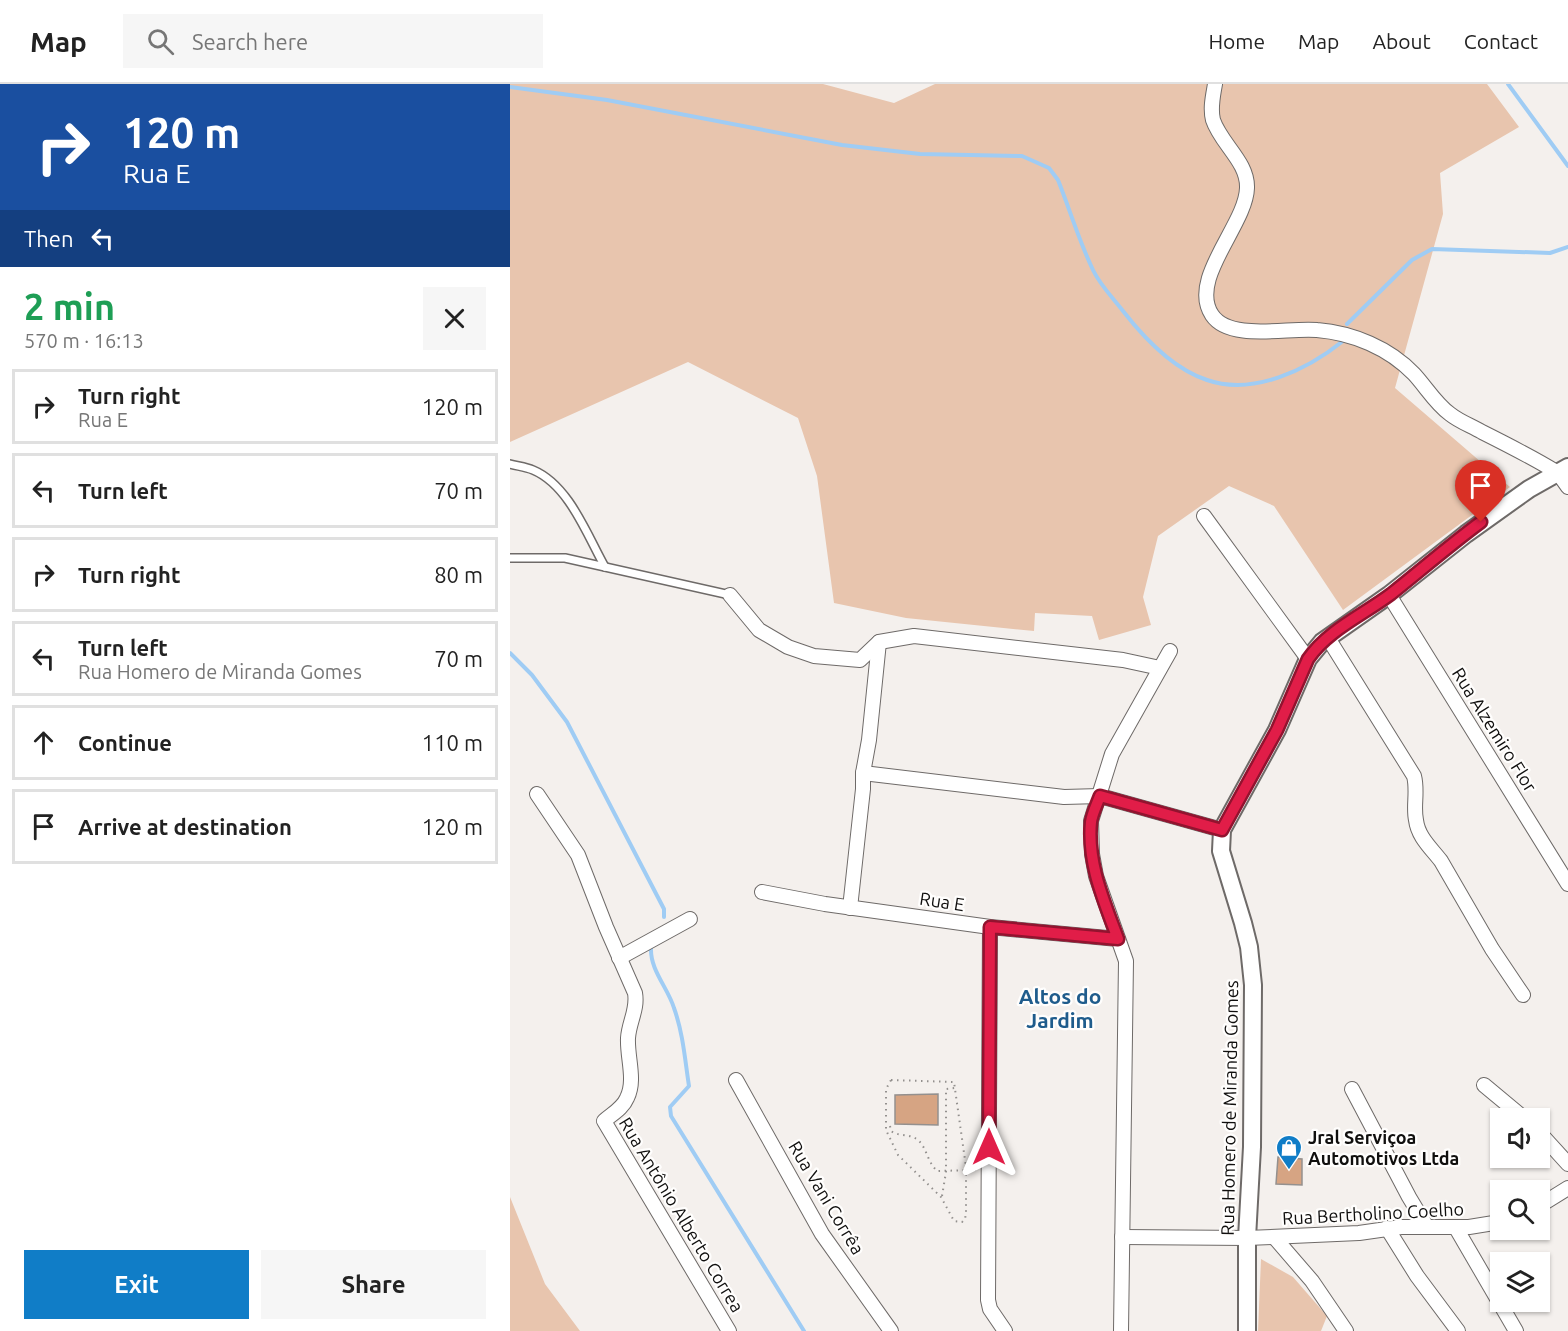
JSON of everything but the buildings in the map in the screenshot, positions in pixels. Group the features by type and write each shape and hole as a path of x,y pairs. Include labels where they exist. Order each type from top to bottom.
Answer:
{"street":[{"path":"1215,84 1211,109 1213,120 1219,134 1239,162 1247,188 1245,202 1210,274 1207,303 1213,316 1222,325 1233,330 1315,330 1355,337 1374,345 1403,364 1450,414 1563,470 1568,488"},
{"path":"863,773 1064,797 1100,796 1222,830 1277,730 1308,659 1328,638 1389,595 1466,534 1529,489 1563,470"},
{"path":"1204,516 1308,659"},
{"path":"730,595 759,630 788,647 814,656 860,660 879,642 914,636 1123,660 1160,668"},
{"name":"Rua Alzemiro Flor","path":"1389,595 1568,884"},
{"path":"1328,638 1414,776 1416,822 1420,833 1441,861 1492,949 1523,995"},
{"path":"850,908 879,642"},
{"path":"1121,1331 1126,961 1096,876 1092,854 1091,821 1112,754 1170,651"},
{"name":"Rua Antônio Alberto Correa","path":"537,794 578,855 637,1002 628,1035 627,1052 631,1079 626,1101 604,1120 729,1331"},
{"name":"Rua Homero de Miranda Gomes","path":"1222,830 1221,851 1249,947 1253,985 1252,1147 1247,1238 1247,1331"},
{"name":"Rua E","path":"762,892 850,908 990,927 1118,939"},
{"path":"619,958 690,919"},
{"path":"990,927 988,1300 990,1309 1005,1331"},
{"name":"Rua Vani Corrêa","path":"736,1080 822,1234 891,1331"},
{"path":"1484,1085 1512,1108"},
{"path":"1352,1089 1427,1227"},
{"path":"1550,1142 1568,1164"},
{"path":"1550,1199 1568,1188"},
{"name":"Rua Bertholino Coelho","path":"1122,1237 1274,1237 1359,1233 1387,1228 1456,1228 1490,1223"},
{"path":"1387,1228 1416,1276 1458,1331"},
{"path":"1456,1228 1516,1331"},
{"path":"1274,1237 1312,1281 1346,1331"}],"lane":[{"path":"510,464 532,470 547,478 563,492 605,567"},
{"path":"510,558 565,558 730,595"}],"path":[{"path":"891,1080 949,1081 954,1082 955,1088 966,1170 965,1219 962,1222 954,1221 941,1197 898,1155 886,1130 886,1089 891,1080"},
{"path":"941,1197 946,1172 946,1089 955,1088"},
{"path":"890,1126 891,1131 895,1134 912,1136 920,1141 929,1163 937,1171 989,1169"}],"shaded area":[{"path":"510,84 823,84 894,103 935,84 1487,84 1519,127 1440,173 1443,214 1395,388 1510,487 1343,610 1274,506 1229,486 1158,536 1143,597 1151,625 1099,640 1092,616 1035,613 1034,631 906,618 834,603 817,476 798,418 688,362 510,442"},
{"path":"510,1197 545,1284 580,1331 510,1331"},
{"path":"1261,1259 1293,1277 1327,1316 1321,1331 1258,1331"}],"waterway":[{"path":"1508,84 1568,166"},
{"path":"510,87 607,100 842,145 920,154 1022,156 1049,168 1058,180 1083,248 1099,281 1160,352 1194,375 1225,384 1243,385 1261,382 1313,362 1343,341"},
{"path":"1347,324 1412,260 1432,249 1550,253 1568,247"},
{"path":"510,653 532,675 567,722 664,909 664,917"},
{"path":"651,948 653,964 677,1017 689,1086 670,1107 671,1116 804,1331"}],"place":[{"name":"Jral Serviçoa Automotivos Ltda","path":"1289,1171"}],"district":[{"name":"Altos do Jardim","path":"1060,1009"}],"route":[{"path":"989,1147 990,927 1118,939 1096,876 1092,854 1091,821 1100,796 1222,830 1269,745 1308,659 1316,648 1389,595 1481,522"}]}
